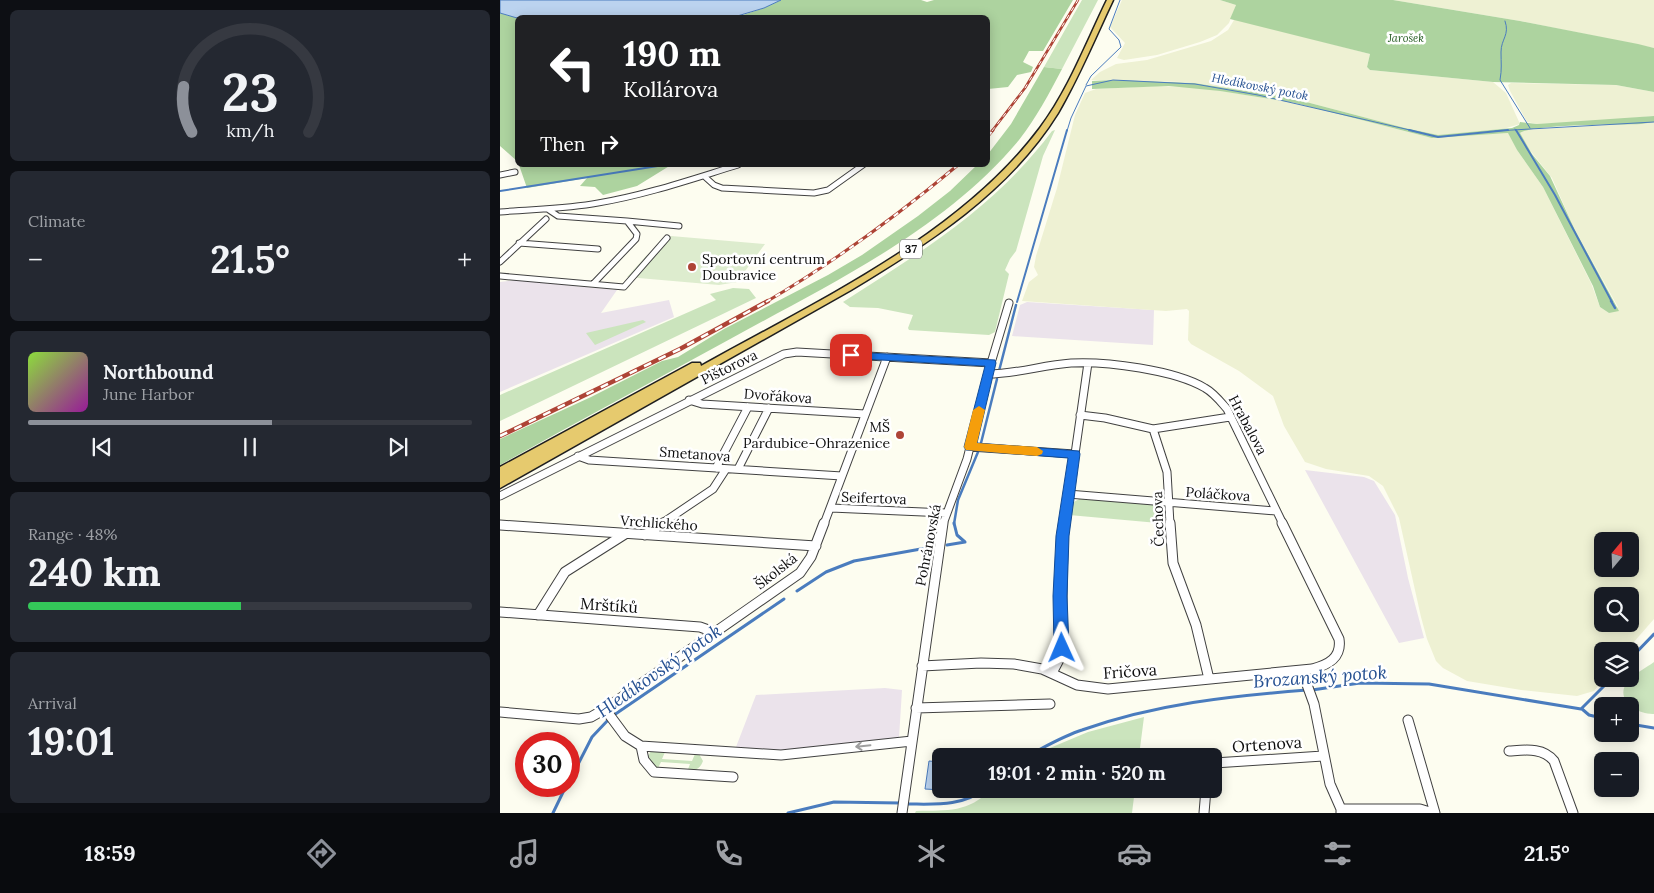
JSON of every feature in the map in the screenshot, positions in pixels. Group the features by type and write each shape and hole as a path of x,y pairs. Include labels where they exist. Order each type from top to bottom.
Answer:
{"highway":[{"name":"37","path":"500,472 839,286 898,249 942,218 991,177 1026,140 1050,105 1104,0"},
{"name":"37","path":"500,483 848,288 904,254 956,217 1010,168 1044,128 1062,98 1110,0"}],"street":[{"path":"500,212 549,210 600,203 684,182 732,167"},
{"path":"704,176 716,186 725,188 814,193 828,190 860,167"},
{"path":"500,175 515,172"},
{"path":"549,210 558,216 678,226"},
{"path":"500,265 519,243 546,219"},
{"path":"594,284 638,237 627,221"},
{"path":"500,276 624,288 667,238"},
{"path":"519,243 598,249"},
{"name":"Pohránovská","path":"902,813 936,568 946,513 970,447 988,374 1009,303"},
{"name":"Pištorova","path":"500,496 784,354 797,352 991,363"},
{"name":"Školská","path":"500,712 580,719 608,715 714,632 796,576 809,562 816,546 887,357"},
{"path":"1052,673 1061,656 1063,536 1088,363"},
{"name":"Hrabalova","path":"988,374 1063,364 1088,363 1186,378 1215,395 1223,404 1230,417 1339,639 1341,646 1339,653"},
{"name":"Dvořákova","path":"689,400 702,404 865,414"},
{"path":"716,468 748,407"},
{"path":"738,469 768,408"},
{"path":"1080,415 1105,418 1153,429 1230,417"},
{"name":"Čechova","path":"1153,429 1167,472 1173,563 1196,625 1209,679"},
{"path":"970,447 1074,454"},
{"name":"Smetanova","path":"578,456 590,460 842,476"},
{"path":"645,534 713,489 726,468"},
{"name":"Poláčkova","path":"1068,494 1170,504 1276,511"},
{"name":"Seifertova","path":"830,508 946,513"},
{"name":"Vrchlického","path":"500,525 816,546"},
{"path":"538,615 566,572 625,534"},
{"name":"Mrštíků","path":"501,614 700,627 714,632"},
{"name":"Fričova","path":"922,666 981,663 1014,664 1052,673 1077,685 1099,689 1302,671 1325,666 1334,660 1339,653"},
{"name":"Ortenova","path":"1302,671 1313,702 1323,756 1332,789 1341,811 1420,809 1434,813"},
{"path":"916,708 1050,704"},
{"path":"608,715 631,741 640,746 782,755 912,741"},
{"name":"Ortenova","path":"1408,720 1434,813"},
{"path":"640,746 644,760 654,772 733,777"},
{"path":"1509,750 1540,751 1548,754 1554,761 1573,813"},
{"name":"Ortenova","path":"1222,762 1323,756"},
{"path":"1204,813 1205,798"}],"shaded area":[{"path":"515,280 617,290 601,313 669,300 674,317 500,392 500,282"},
{"path":"1027,302 1154,310 1153,345 1012,336 1020,305"},
{"path":"1305,470 1364,477 1374,481 1395,515 1408,578 1424,638 1399,643"},
{"path":"885,688 902,690 899,738 786,751 736,747 756,695"}],"green space":[{"path":"781,0 921,0 927,2 934,0 1073,0 1043,51 1029,51 1023,62 1033,67 1031,72 1017,75 1008,87 990,89 990,15 743,15"},
{"path":"1082,0 1098,0 1062,69 1044,67"},
{"path":"1122,0 1220,0 1236,5 1229,23 1217,35 1157,55 1124,60 1117,58 1125,43 1110,27"},
{"name":"Jarošek","path":"1220,0 1393,0 1520,21 1638,44 1654,48 1654,92 1616,85 1493,82 1370,70 1367,67 1370,54 1230,19 1236,5"},
{"path":"1393,0 1654,0 1654,48 1520,21"},
{"path":"500,13 515,17 515,159 500,146"},
{"path":"1234,20 1241,20 1370,54 1367,67 1370,70 1493,82 1506,93 1520,124 1503,129 1438,135 1291,98 1216,86 1185,82 1091,80 1100,72 1116,64 1147,60 1211,41 1228,30"},
{"path":"1044,67 1062,69 1042,106 1019,140 989,172 957,201 922,228 808,297 500,465 500,439 591,397 662,361 678,357 724,329 828,275 862,255 918,216 950,191 975,167 990,167 990,151 1011,124"},
{"path":"1092,81 1194,83 1291,98 1438,135 1512,128 1519,125 1520,122 1537,124 1654,116 1654,122 1641,124 1558,126 1528,130 1520,133 1532,154 1550,176 1575,230 1619,311 1609,313 1600,307 1593,286 1543,187 1517,150 1508,133 1432,138 1295,103 1220,91 1169,86 1092,89"},
{"path":"1511,83 1616,85 1654,92 1654,116 1587,122 1537,124 1527,122 1510,91 1508,85"},
{"path":"1156,86 1196,87 1295,103 1428,137 1509,133 1517,150 1543,187 1591,283 1600,307 1609,313 1618,307 1575,230 1552,178 1521,139 1519,133 1526,130 1654,122 1654,619 1634,642 1594,642 1594,687 1597,687 1594,691 1577,696 1521,690 1467,681 1443,668 1436,661 1427,639 1399,518 1383,486 1369,476 1326,469 1305,462 1284,426 1273,396 1239,371 1191,344 1188,340 1189,311 1187,309 1166,311 1022,301 1029,282 1038,275 1034,267 1036,256 1057,188 1075,115 1085,93 1096,89"},
{"path":"1055,130 1043,156 1016,251 1005,270 1009,274 995,332 989,335 909,330 913,315 878,308 850,307 843,302 929,246 974,212 1015,174 1052,131"},
{"path":"520,167 668,167 637,186 603,195 595,187 580,186 587,178 527,188"},
{"name":"Sportovní centrum Doubravice","path":"671,236 765,244 737,282 719,285 627,277 646,256"},
{"path":"733,288 749,289 756,298 500,421 500,395 716,300 710,294"},
{"path":"643,320 646,322 595,345 586,333"},
{"path":"1081,498 1156,504 1165,509 1165,520 1158,523 1069,515 1072,503"},
{"path":"1654,662 1654,714 1639,711 1639,697 1624,697 1624,687 1639,687 1639,672"},
{"path":"1144,717 1140,748 1050,748 1088,732"},
{"path":"651,751 665,752 662,759 692,761 695,754 699,754 703,761 699,768 690,772 687,772 690,764 661,762 657,770 648,756"},
{"path":"981,798 1134,798 1132,813 915,813 916,811 957,809"}],"water":[{"path":"500,0 781,0 764,8 741,15 515,15 515,17 500,13"},
{"path":"929,761 932,761 932,789 925,789"}],"waterway":[{"path":"1086,85 1091,76 1121,47 1119,40 1109,29 1120,0"},
{"path":"1505,21 1506,34 1501,48 1500,80 1530,128"},
{"name":"Hledíkovský potok","path":"1067,131 1086,86 1113,80 1195,84 1258,95 1414,131"},
{"name":"Hledíkovský potok","path":"1515,130 1654,122"},
{"name":"Hledíkovský potok","path":"1017,302 1067,130"},
{"name":"Hledíkovský potok","path":"1409,130 1438,137 1502,131"},
{"name":"Hledíkovský potok","path":"1502,131 1508,130"},
{"name":"Hledíkovský potok","path":"1502,131 1515,130"},
{"path":"1516,130 1555,195 1612,302"},
{"name":"Hledíkovský potok","path":"1495,131 1502,131"},
{"path":"500,191 651,167"},
{"path":"1611,301 1615,308"},
{"name":"Hledíkovský potok","path":"999,371 1016,305"},
{"name":"Hledíkovský potok","path":"981,443 997,379"},
{"name":"Hledíkovský potok","path":"954,523 958,500 978,452"},
{"name":"Hledíkovský potok","path":"947,545 965,542 957,535 954,523"},
{"name":"Hledíkovský potok","path":"797,591 826,572 854,561 932,547"},
{"name":"Hledíkovský potok","path":"614,715 784,599"},
{"name":"Brozanský potok","path":"1639,650 1654,634"},
{"name":"Brozanský potok","path":"1312,690 1360,683 1429,684 1581,709 1603,687"},
{"name":"Brozanský potok","path":"1042,748 1075,732 1137,714 1221,698 1307,690"},
{"path":"1582,709 1589,715 1594,716"},
{"name":"Hledíkovský potok","path":"580,760 592,737 609,719"},
{"path":"1639,726 1654,728"},
{"name":"Hledíkovský potok","path":"553,813 561,797"},
{"name":"Brozanský potok","path":"906,804 937,804 957,802 969,798"},
{"name":"Brozanský potok","path":"788,813 834,802 900,803"}],"railway":[{"path":"992,131 1025,88 1078,0"},
{"path":"990,134 993,130"},
{"path":"766,302 865,238 956,167"},
{"path":"500,436 680,349 768,301"}],"slow traffic":[{"path":"979,410 970,447 1037,451"}],"place":[{"name":"Sportovní centrum Doubravice","path":"692,267"},
{"name":"MŠ Pardubice-Ohrazenice","path":"900,435"}],"route":[{"path":"851,355 991,363 970,447 1074,454 1063,528 1060,596 1062,648"}]}
